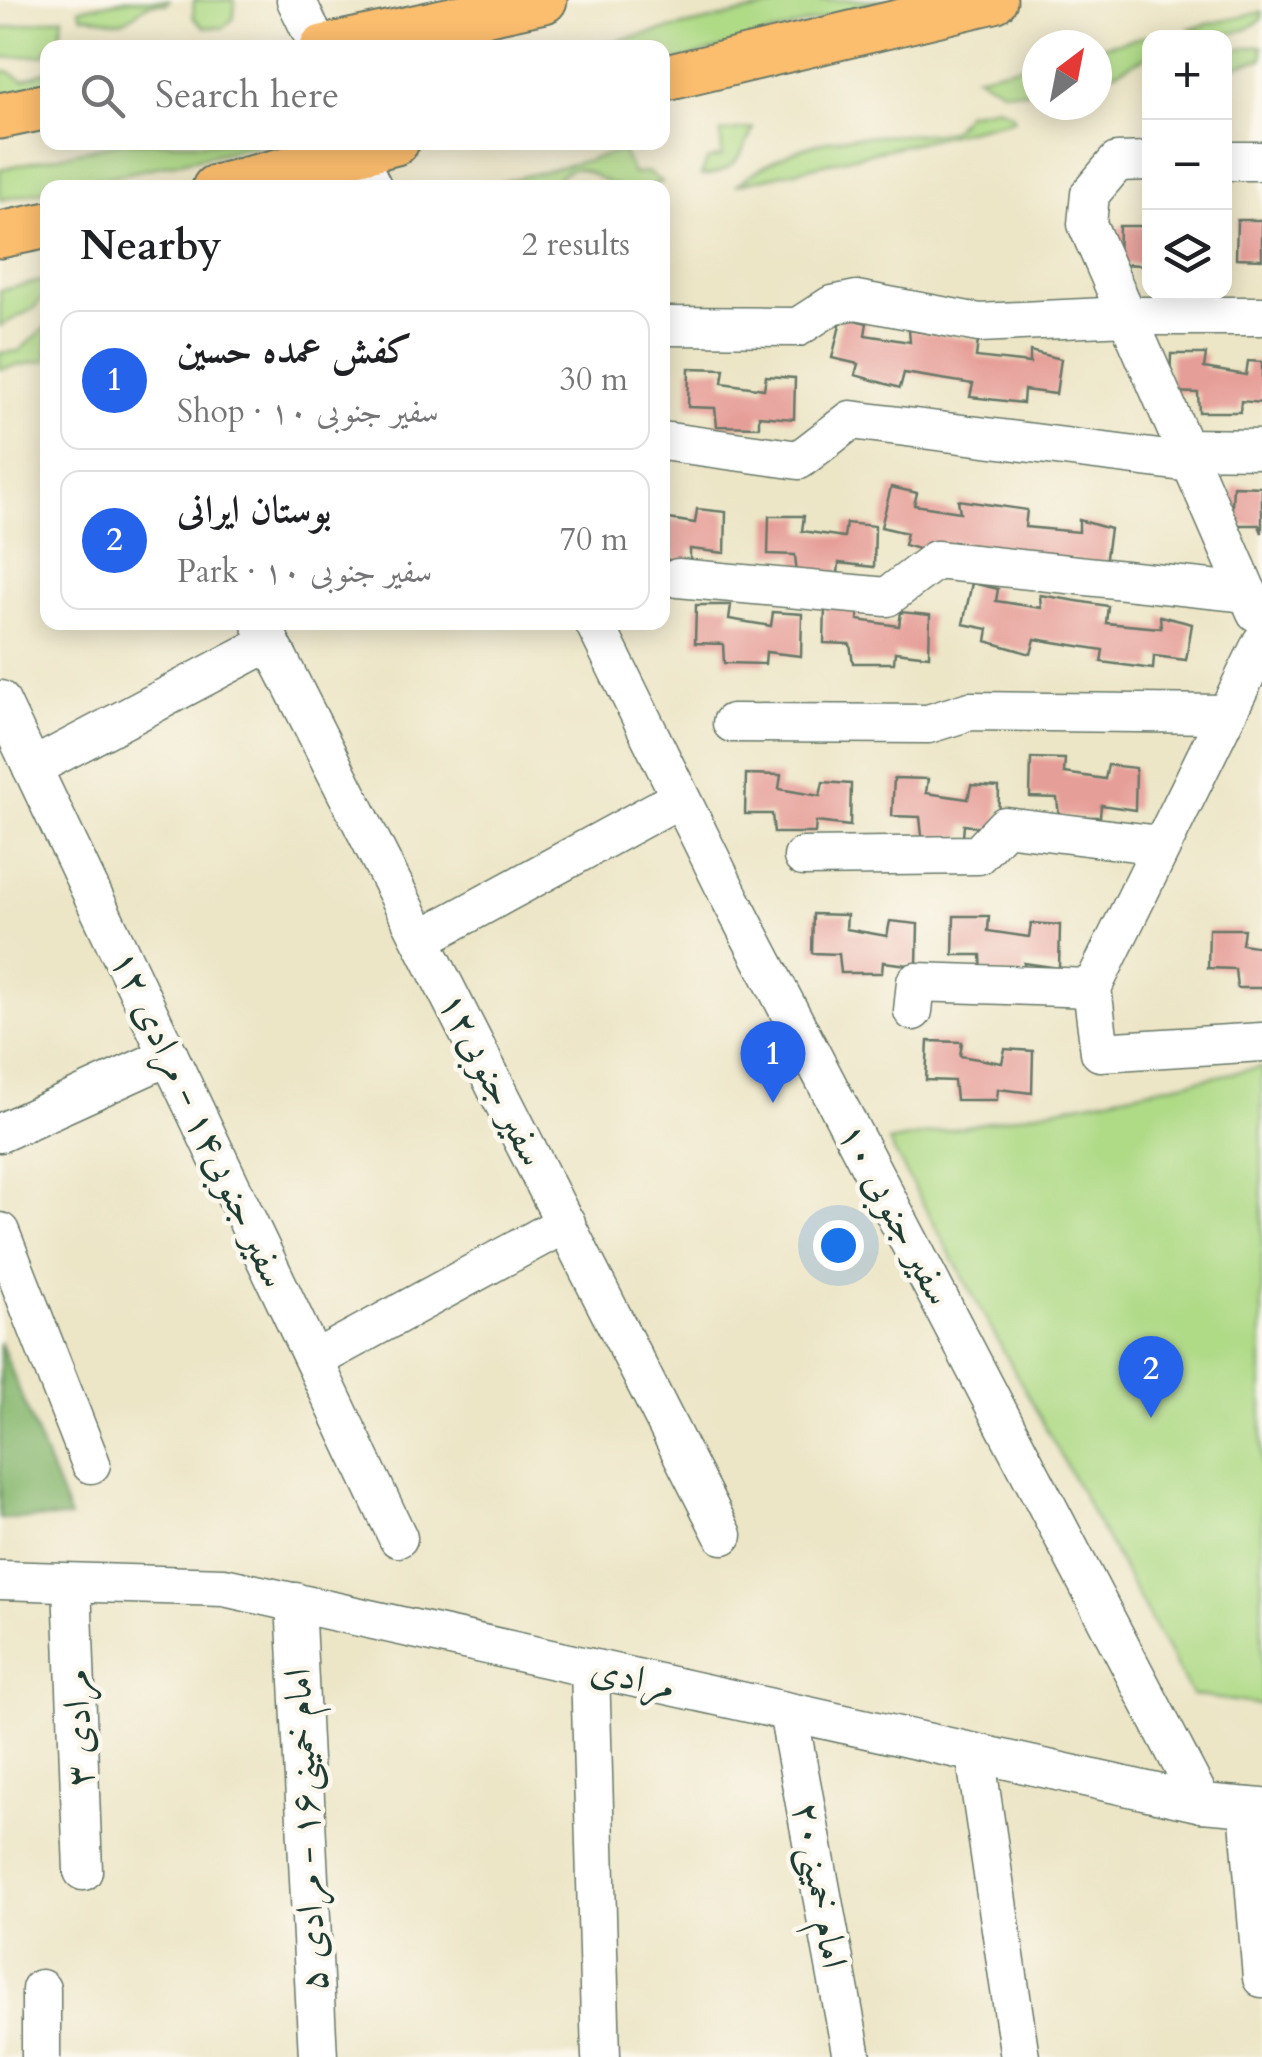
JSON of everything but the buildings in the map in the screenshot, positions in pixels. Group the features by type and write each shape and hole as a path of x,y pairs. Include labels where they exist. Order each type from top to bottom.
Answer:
{"main road":[{"path":"358,40 544,0"},
{"path":"670,77 994,0"},
{"path":"0,116 40,108"},
{"path":"262,180 375,161"},
{"path":"0,235 40,227"}],"street":[{"path":"296,0 317,40"},
{"path":"1232,161 1262,161"},
{"path":"1142,162 1117,162 1090,194 1087,224 1188,456 1253,593"},
{"path":"670,326 798,327 832,305 856,300 978,323 1127,316 1262,316"},
{"path":"670,442 799,460 851,420 1188,456 1262,449"},
{"path":"678,578 887,597 936,560 1253,593"},
{"name":"سفیر جنوبی ۱۰","path":"598,630 680,798 1202,1803"},
{"path":"32,768 265,632"},
{"name":"سفیر جنوبی۱۲","path":"265,632 724,1535"},
{"path":"1262,642 1092,988 1100,1052 1262,1042"},
{"name":"سفیر جنوبی۱۴ - مرادی ۱۲","path":"0,700 398,1538"},
{"path":"732,722 928,724 970,711 1225,714"},
{"path":"421,939 680,798"},
{"path":"803,857 978,855 1005,826 1160,845"},
{"path":"913,1011 916,982 1092,988"},
{"path":"0,1133 169,1056"},
{"path":"314,1360 566,1223"},
{"path":"0,1232 91,1464"},
{"name":"مرادی","path":"0,1580 224,1587 1202,1803 1255,1808"},
{"name":"مرادی ۳","path":"72,1584 83,1871"},
{"name":"امام خمینی۱۶ - مرادی ۵","path":"295,1602 318,2057"},
{"path":"590,1668 600,2057"},
{"name":"امام خمینی۲۰","path":"788,1712 852,2057"},
{"path":"975,1753 1020,2057"},
{"path":"1255,1808 1262,1978"},
{"path":"41,1989 41,2057"}],"green space":[{"path":"125,0 169,0 166,4 145,6 119,22 82,16 79,9"},
{"path":"194,0 234,0 234,18 223,28 203,27 193,17"},
{"path":"803,0 886,0 670,63 670,40 620,40"},
{"path":"1262,12 1262,19 1236,33 1190,28"},
{"path":"63,17 60,37 40,40 40,55 0,58 0,29"},
{"path":"1142,37 1142,58 1112,74 1112,44"},
{"path":"1262,46 1262,59 1232,67 1232,50"},
{"path":"1022,65 1022,91 1003,90 976,76"},
{"path":"8,71 23,80 40,74 40,89 0,98 0,72"},
{"path":"997,107 1014,119 736,185 799,149 842,138 944,132 953,129 966,113"},
{"path":"753,128 745,147 729,167 701,176 707,160 722,156 721,132"},
{"path":"87,150 237,150 95,180 40,180 40,192 0,200 0,169"},
{"path":"623,151 633,174 647,172 659,180 603,180 574,169 557,180 510,180"},
{"path":"40,281 40,301 0,326 0,290"},
{"path":"40,332 40,361 0,369 0,353 19,351"},
{"path":"1262,1067 1262,1705 1192,1695 889,1142"},
{"path":"0,1342 70,1518 0,1519"}],"place":[{"name":"کفش عمده حسین","path":"773,1103"},
{"name":"بوستان ایرانی","path":"1151,1418"}]}
